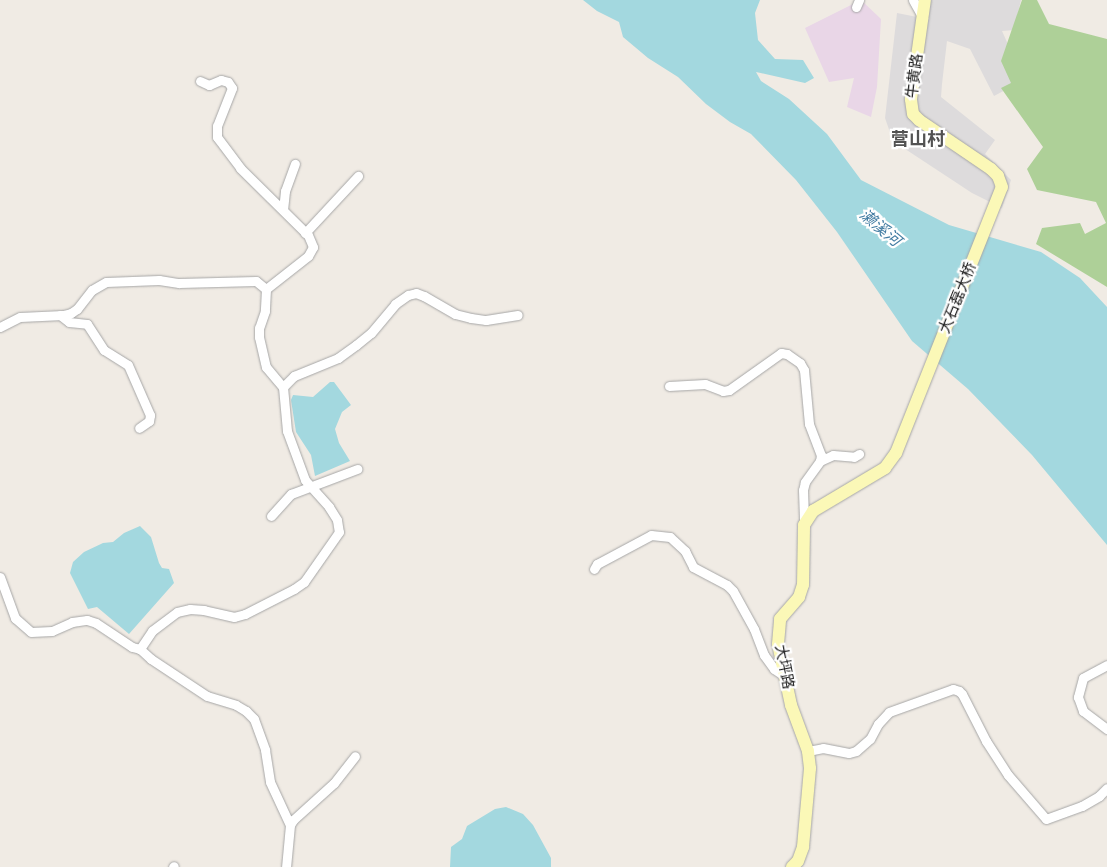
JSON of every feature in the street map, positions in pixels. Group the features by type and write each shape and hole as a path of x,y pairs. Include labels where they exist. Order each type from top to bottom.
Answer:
{"main road":[{"name":"牛黄路","path":"925,0 911,99 913,114 998,176 1002,187 999,197"},
{"name":"大石磊大桥","path":"804,525 813,511 885,468 896,453 916,398 999,197"},
{"name":"大坪路","path":"798,865 803,847 810,768 808,751 791,705 778,644 780,618 799,597 803,585 804,525"}],"street":[{"path":"913,0 923,18"},
{"path":"140,649 152,631 178,612 190,609 204,610 234,617 245,614 304,582 339,532 337,520 305,480 289,438 283,387 266,367 259,337 266,289 308,256 314,247 305,233 284,210 240,168 217,137 217,126 232,88 228,82 221,80 209,85 200,81"},
{"path":"284,210 286,191 295,164"},
{"path":"305,233 358,176"},
{"path":"0,327 20,317 60,315 77,309 92,290 106,282 159,280 179,283 256,281 266,289"},
{"path":"283,387 294,376 338,358 356,345 371,333 395,304 408,295 424,296 455,314 471,318 486,320 518,315"},
{"path":"60,315 69,322 87,324 104,350 128,365 150,415 149,421 139,428"},
{"path":"669,386 705,384 723,391 728,390 781,353 788,354 800,363 804,370 807,412 813,438 821,455 820,461 805,482 803,490 804,525"},
{"path":"820,461 833,455 854,457 859,454"},
{"path":"271,516 291,494 343,476 357,469"},
{"path":"594,569 598,564 651,536 670,537 684,552 693,566 727,585 733,591 754,628 764,655 774,669 786,677"},
{"path":"0,577 15,618 31,632 52,632 72,622 87,620 96,623 132,647 140,649 151,659 207,696 236,705 246,711 254,719 265,750 270,782 290,826"},
{"path":"1107,665 1083,678 1078,697 1083,711 1107,729"},
{"path":"808,751 823,748 848,753 856,751 870,739 878,724 889,712 953,689 959,690 962,694 992,751 1008,775 1046,819 1082,806 1107,788"},
{"path":"286,867 290,826 293,820 334,783 355,756"}],"shaded area":[{"path":"861,0 881,19 877,87 871,117 847,107 854,78 829,82 805,28"},
{"path":"926,0 1021,0 1014,30 1002,31 1024,80 994,96 970,49 947,41 942,84 941,97 995,140 985,154 1011,180 1002,208 972,193 893,141 885,118 897,13 922,18"}],"green space":[{"path":"1022,0 1037,0 1049,24 1107,39 1107,287 1036,244 1042,228 1080,223 1085,234 1106,223 1096,202 1037,190 1027,169 1043,147 1001,88 1011,83 1001,61"}],"water":[{"name":"濑溪河","path":"583,0 760,0 755,13 758,40 775,59 803,60 814,78 805,83 756,72 761,81 789,99 827,134 861,180 949,225 1041,252 1080,278 1107,307 1107,545 1032,455 968,389 912,341 837,232 796,180 751,134 730,122 706,104 678,77 648,58 623,37 619,22 597,11"},
{"path":"330,382 334,382 351,405 342,412 335,429 339,443 350,461 315,476 311,455 296,432 291,400 293,395 313,397"},
{"path":"140,526 151,537 159,563 162,568 169,569 174,583 129,634 97,607 88,609 70,573 73,562 84,552 103,543 113,542 124,533"},
{"path":"506,807 523,814 533,825 551,858 551,867 450,867 451,847 462,839 467,826 495,809"}],"district":[{"name":"营山村","path":"918,139"}]}
